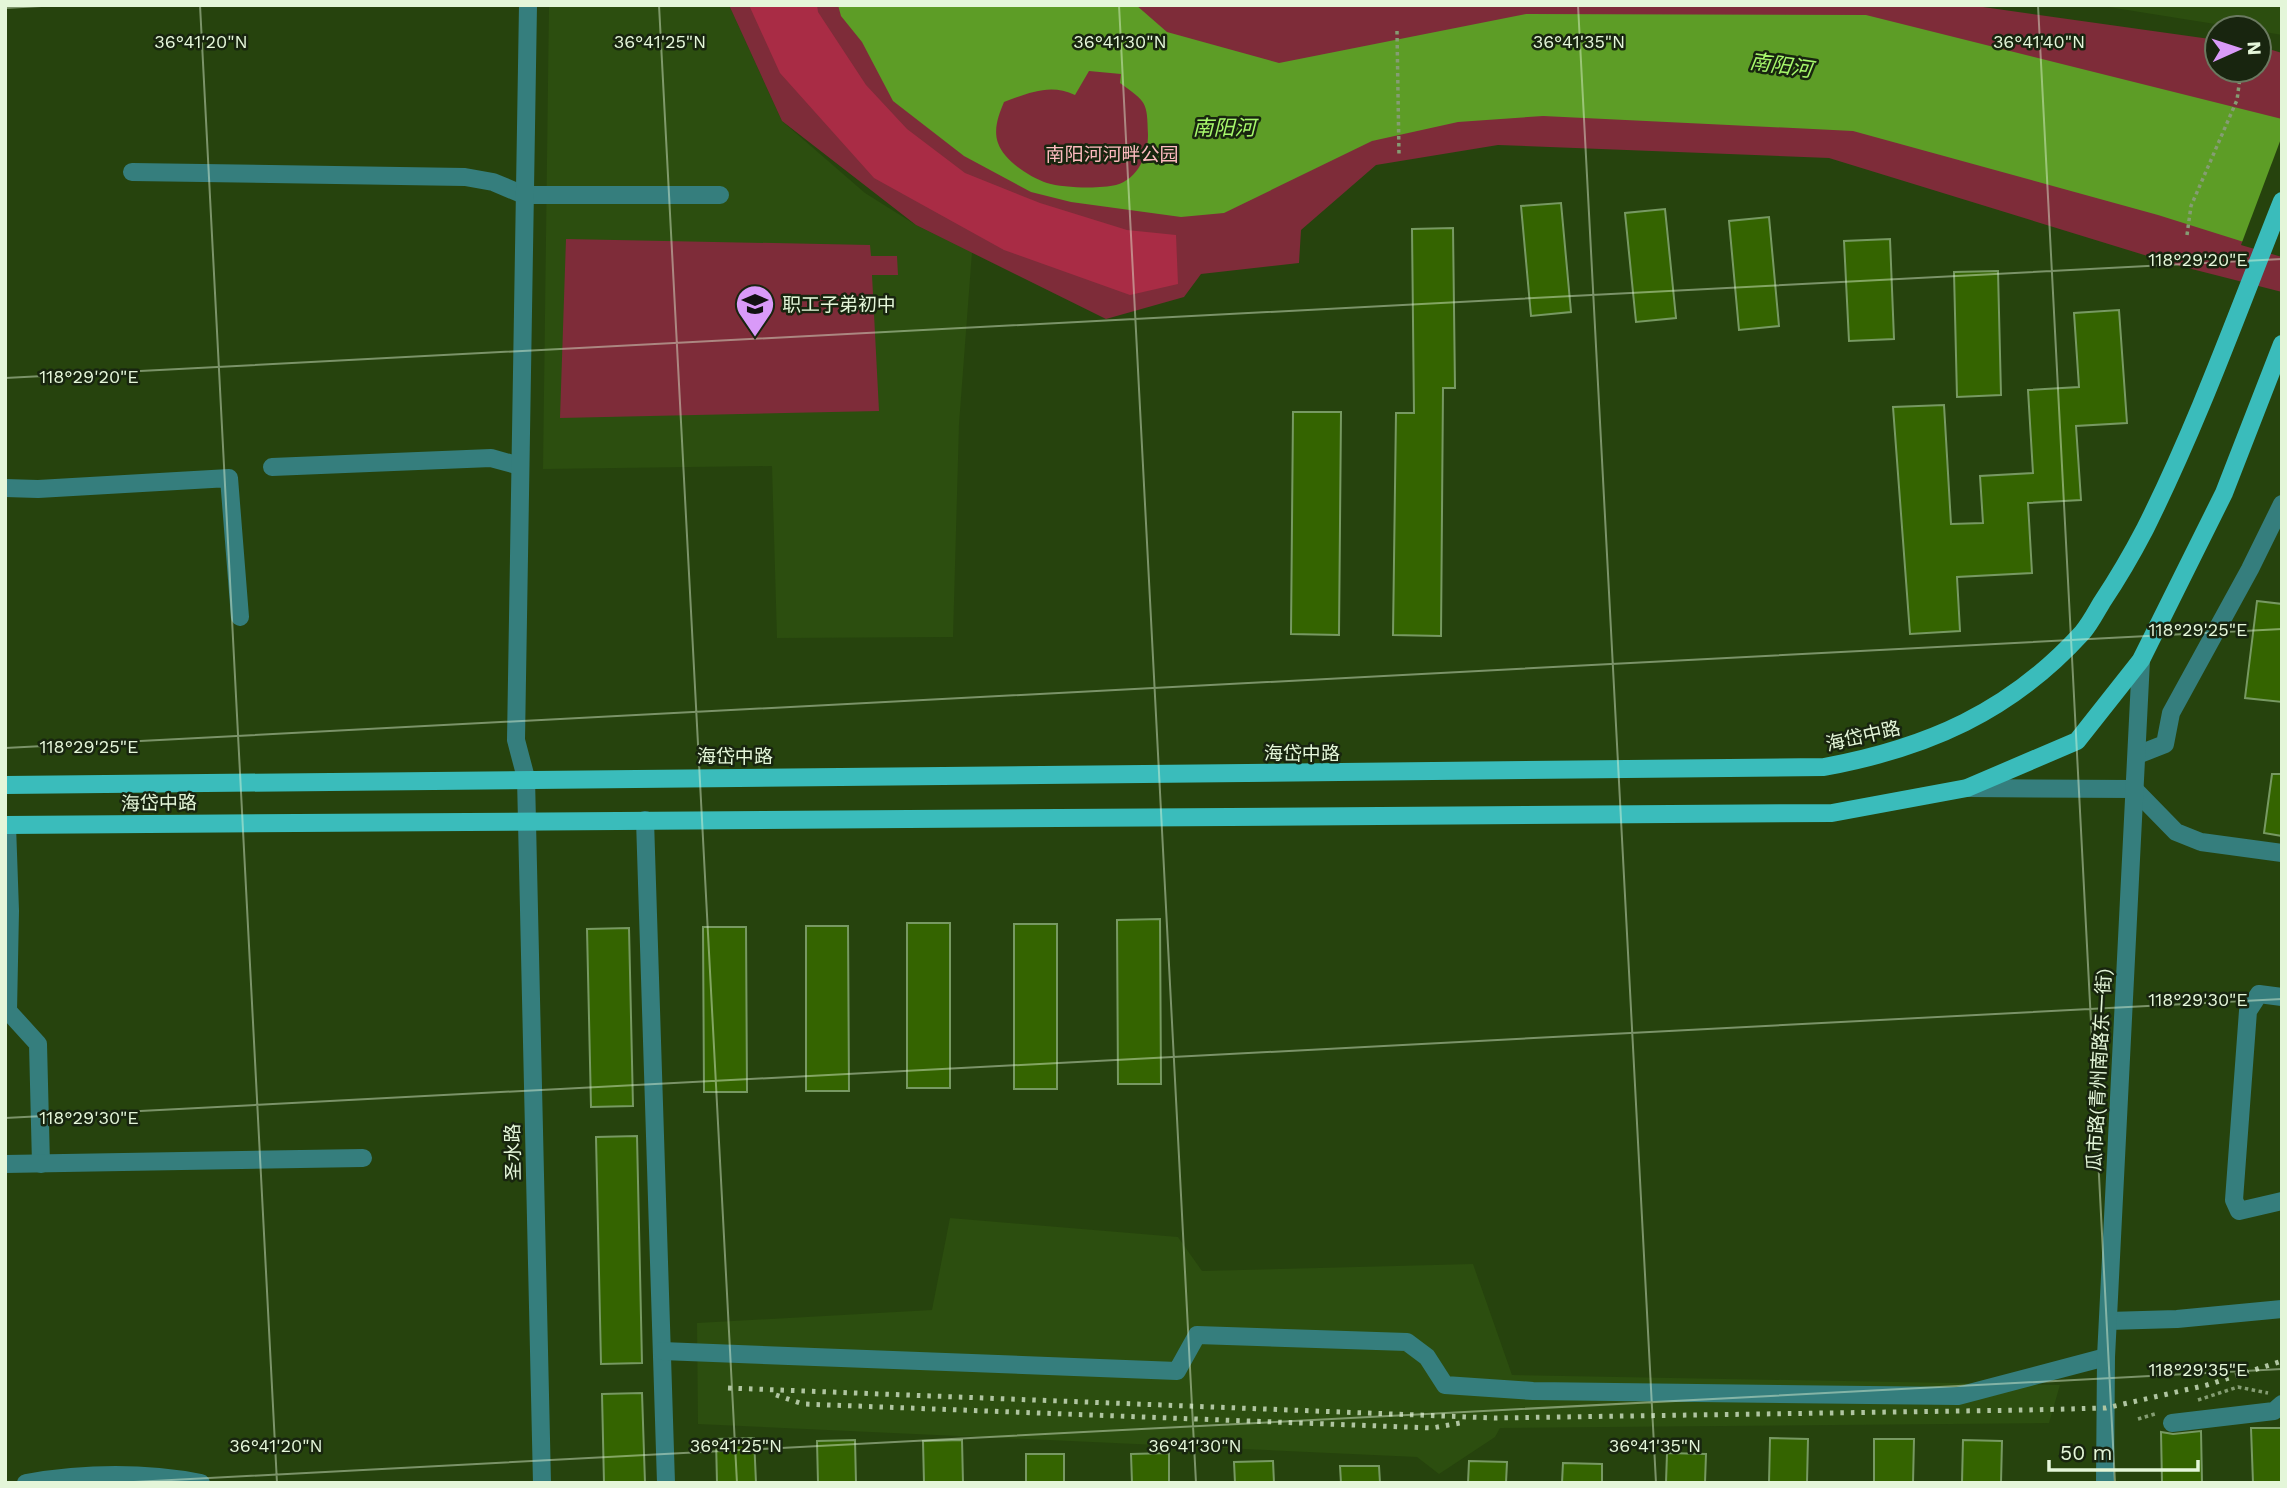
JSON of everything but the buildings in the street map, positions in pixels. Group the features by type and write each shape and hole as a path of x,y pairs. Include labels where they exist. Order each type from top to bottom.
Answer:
{"main road":[{"name":"海岱中路","path":"5,785 526,778 1364,774 1824,767 1873,758 1923,743 1968,722 2042,673 2084,631 2128,562 2172,476 2282,201"},
{"name":"海岱中路","path":"6,825 1832,813 1967,788 2077,741 2141,660 2224,493 2282,344"}],"street":[{"name":"圣水路","path":"527,5 516,740 526,778 542,1483"},
{"path":"132,172 465,177 493,182 524,195 720,195"},
{"path":"272,467 491,458 520,466"},
{"path":"5,488 38,489 229,478 240,617"},
{"path":"2137,755 2165,744 2171,713 2250,569 2282,503"},
{"name":"瓜市路(青州南路东一街)","path":"2105,1483 2106,1357 2141,660"},
{"path":"1967,788 2134,789 2176,832 2202,842 2282,853"},
{"path":"645,820 666,1483"},
{"path":"6,825 10,911 6,1011 38,1044 41,1164"},
{"path":"2282,997 2259,994 2248,1011 2234,1200 2239,1211 2282,1201"},
{"path":"5,1164 363,1158"},
{"path":"2108,1321 2177,1319 2282,1309"},
{"path":"662,1351 1177,1371 1197,1335 1407,1342 1427,1357 1445,1385 1533,1391 1860,1397 1958,1396 2106,1357"},
{"path":"2172,1423 2274,1411 2282,1404"},
{"path":"26,1483 72,1475 130,1475 201,1483"}],"path":[{"path":"1397,31 1399,155"},
{"path":"2187,235 2191,206 2237,100 2239,84"}],"shaded area":[{"name":"职工子弟初中","path":"549,5 729,5 782,121 865,193 916,225 972,252 959,424 953,637 777,638 772,466 543,469"},
{"path":"749,5 817,5 818,12 866,85 907,129 965,173 1040,203 1127,230 1176,235 1178,284 1130,295 1004,250 874,178 780,73"},
{"path":"2096,5 2282,5 2282,35 2273,33 2273,14 2203,14 2203,22"},
{"path":"950,1218 1178,1237 1202,1271 1473,1264 1512,1375 2060,1385 2049,1423 1500,1428 1495,1437 1439,1474 1417,1457 698,1424 697,1323 932,1310"}],"green space":[{"name":"南阳河河畔公园","path":"729,5 1969,5 2203,38 2203,84 2273,84 2273,50 2282,53 2282,292 2180,266 1829,158 1498,145 1376,165 1301,230 1299,263 1201,274 1184,297 1106,319 916,225 782,121"},
{"path":"566,239 870,245 871,256 897,256 898,275 872,275 879,411 560,418"}],"water":[{"name":"南阳河","path":"838,5 1136,5 1167,32 1279,63 1526,14 1866,15 2282,119 2282,254 2158,215 1853,131 1543,116 1458,122 1372,141 1224,213 1181,217 1071,202 1031,192 964,156 893,101 862,42 841,16","holes":["1089,71 1121,74 1120,83 1144,104 1148,135 1144,158 1136,172 1124,182 1091,187 1047,183 1018,168 1001,150 996,127 1004,102 1048,90 1066,91 1075,95"]}],"pier":[{"path":"2282,136 2282,257 2241,245"}],"railway":[{"path":"728,1388 1494,1418 2027,1410 2106,1408 2207,1385 2282,1361"},
{"path":"776,1395 803,1404 1432,1428 1460,1423"}],"place":[{"name":"职工子弟初中","path":"755,338"}]}
